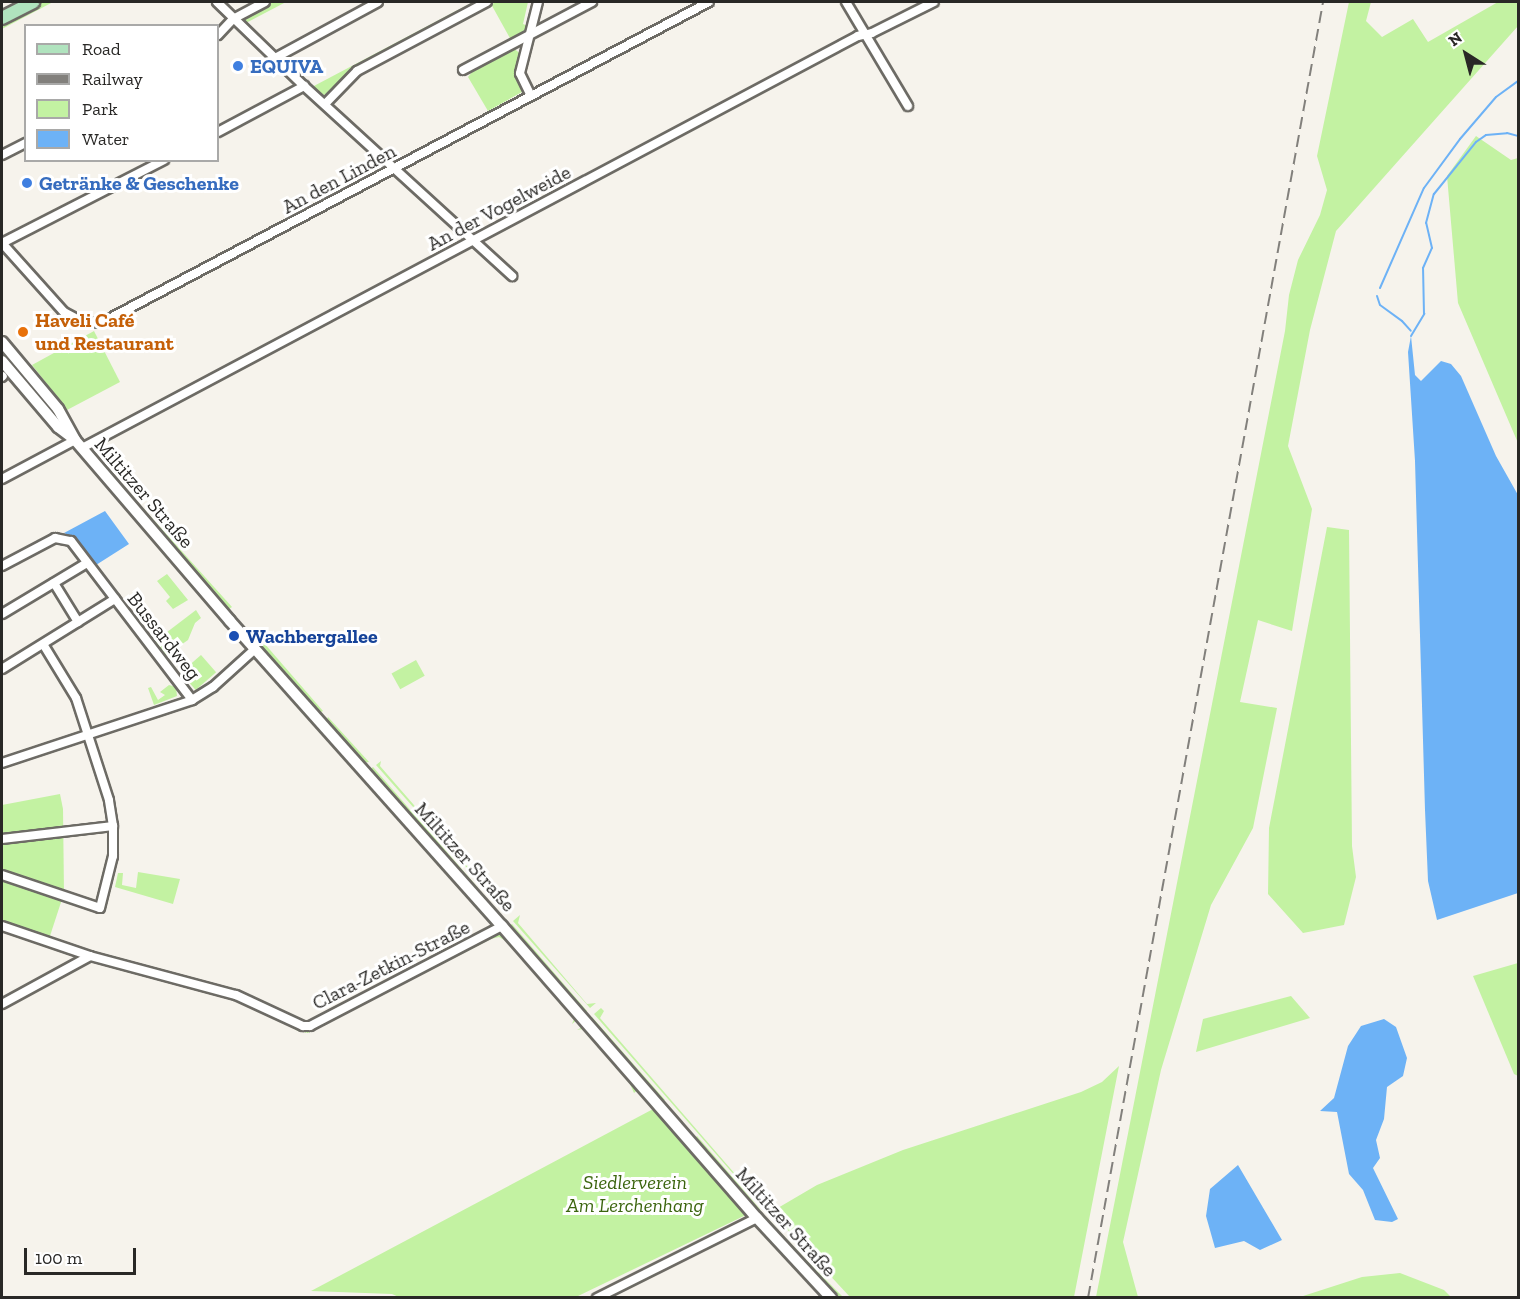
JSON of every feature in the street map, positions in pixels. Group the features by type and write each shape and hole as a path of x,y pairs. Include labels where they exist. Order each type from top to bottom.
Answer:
{"main road":[{"path":"2,18 33,2"}],"street":[{"path":"217,2 304,86 512,276"},
{"path":"219,34 233,19 265,2"},
{"path":"275,58 378,2"},
{"path":"325,104 357,71 487,2"},
{"path":"531,96 520,73 538,2"},
{"path":"463,70 592,2"},
{"name":"An den Linden","path":"2,243 64,312 85,323 97,323 117,316 709,2"},
{"path":"846,2 908,106"},
{"name":"An der Vogelweide","path":"2,479 78,444 865,35 934,2"},
{"path":"219,131 304,86"},
{"path":"2,155 24,144"},
{"path":"2,243 160,162"},
{"name":"Miltitzer Straße","path":"2,342 62,414 78,444"},
{"name":"Miltitzer Straße","path":"2,361 58,427 78,444 255,649 502,926 757,1218 831,1298"},
{"name":"Bussardweg","path":"2,566 55,538 71,541 192,700 213,687 255,649"},
{"path":"2,614 87,563"},
{"path":"54,583 78,622"},
{"path":"2,669 115,599"},
{"path":"2,875 100,908 113,856 113,826 109,800 76,698 43,644"},
{"path":"2,764 192,700"},
{"path":"2,839 113,826"},
{"name":"Clara-Zetkin-Straße","path":"2,926 90,956 218,989 253,1001 299,1025 310,1026 502,926"},
{"path":"2,1004 90,956"},
{"path":"597,1298 757,1218"}],"green space":[{"path":"42,2 53,2 2,29 2,23"},
{"path":"272,2 286,2 244,24 246,15"},
{"path":"473,2 478,4 354,70 329,94 322,95 312,87"},
{"path":"528,2 523,24 528,26 525,33 511,40 491,4"},
{"path":"1349,2 1371,2 1366,21 1382,37 1413,19 1428,42 1498,2 1518,2 1518,26 1336,231 1310,330 1288,446 1312,509 1292,631 1258,620 1240,702 1277,708 1253,828 1211,905 1161,1070 1123,1242 1138,1297 1096,1297 1285,331 1289,295 1298,260 1320,215 1327,190 1317,156"},
{"path":"513,48 521,54 516,75 522,92 488,111 468,77 477,66"},
{"path":"1476,136 1511,160 1518,158 1518,443 1458,303 1447,176"},
{"path":"94,331 120,382 67,410 32,365"},
{"path":"130,498 134,498 232,607 229,609"},
{"path":"1327,527 1349,530 1352,846 1356,877 1344,925 1303,933 1268,894 1269,828"},
{"path":"167,574 188,600 173,609 166,601 170,597 157,581"},
{"path":"196,610 201,618 195,623 188,640 165,656 154,642"},
{"path":"251,628 323,711 319,713 247,631"},
{"path":"201,655 216,672 196,690 181,673"},
{"path":"416,660 425,676 400,689 392,674"},
{"path":"169,685 176,687 177,696 154,705 148,688 151,687 158,700 165,695 160,692"},
{"path":"328,717 369,762 363,763 326,721"},
{"path":"381,761 380,766 480,881 487,880 481,884 376,765"},
{"path":"373,767 478,888 474,891 369,770"},
{"path":"60,794 63,809 64,893 49,939 2,920 2,805"},
{"path":"138,872 180,879 173,904 115,887 118,873 123,873 122,885 136,888"},
{"path":"520,915 518,923 587,1004 596,1003 590,1008 513,921"},
{"path":"512,924 587,1011 584,1014 507,927"},
{"path":"498,933 511,941 578,1019 572,1024 574,1019 509,943 499,937 491,939 308,1033 298,1031 251,1005 171,982 174,980 235,997 305,1029"},
{"path":"1518,963 1518,1076 1514,1074 1473,976"},
{"path":"1291,996 1310,1018 1196,1052 1203,1019"},
{"path":"601,1008 604,1011 600,1018 755,1197 765,1203 763,1208 594,1014"},
{"path":"592,1017 665,1100 661,1102 589,1019"},
{"path":"584,1026 639,1089 634,1093 630,1084 583,1029 577,1030"},
{"path":"1119,1066 1074,1297 850,1297 771,1212 817,1185 903,1150 1081,1092 1102,1082"},
{"name":"Siedlerverein Am Lerchenhang","path":"655,1108 746,1215 576,1297 401,1298 392,1294 311,1291"},
{"path":"697,1136 761,1211 753,1208 693,1140"},
{"path":"769,1220 843,1297 836,1297 768,1224"},
{"path":"1400,1273 1444,1290 1451,1297 1300,1297 1362,1277"}],"water":[{"path":"1411,336 1415,375 1421,381 1441,361 1451,364 1461,376 1496,456 1518,495 1518,893 1437,920 1428,881 1415,461 1408,352"},
{"path":"105,511 129,544 96,565 75,538 64,533"},
{"path":"1384,1019 1396,1027 1407,1058 1403,1076 1387,1087 1384,1119 1376,1140 1380,1158 1373,1168 1398,1219 1392,1222 1375,1220 1363,1190 1349,1174 1337,1112 1320,1111 1334,1098 1348,1046 1361,1026"},
{"path":"1238,1165 1282,1240 1260,1250 1244,1241 1215,1248 1206,1216 1210,1189"}],"waterway":[{"path":"1380,288 1424,188 1460,139 1496,97 1518,81"},
{"path":"1411,336 1424,314 1423,268 1432,248 1426,223 1434,194 1476,142 1486,135 1507,133 1518,136"},
{"path":"1377,296 1380,305 1402,321 1411,331"}],"railway":[{"path":"1088,1298 1323,2"}],"place":[{"name":"EQUIVA","path":"238,66"},
{"name":"Getränke & Geschenke","path":"27,183"},
{"name":"Haveli Café und Restaurant","path":"23,332"},
{"name":"Wachbergallee","path":"234,636"}]}
